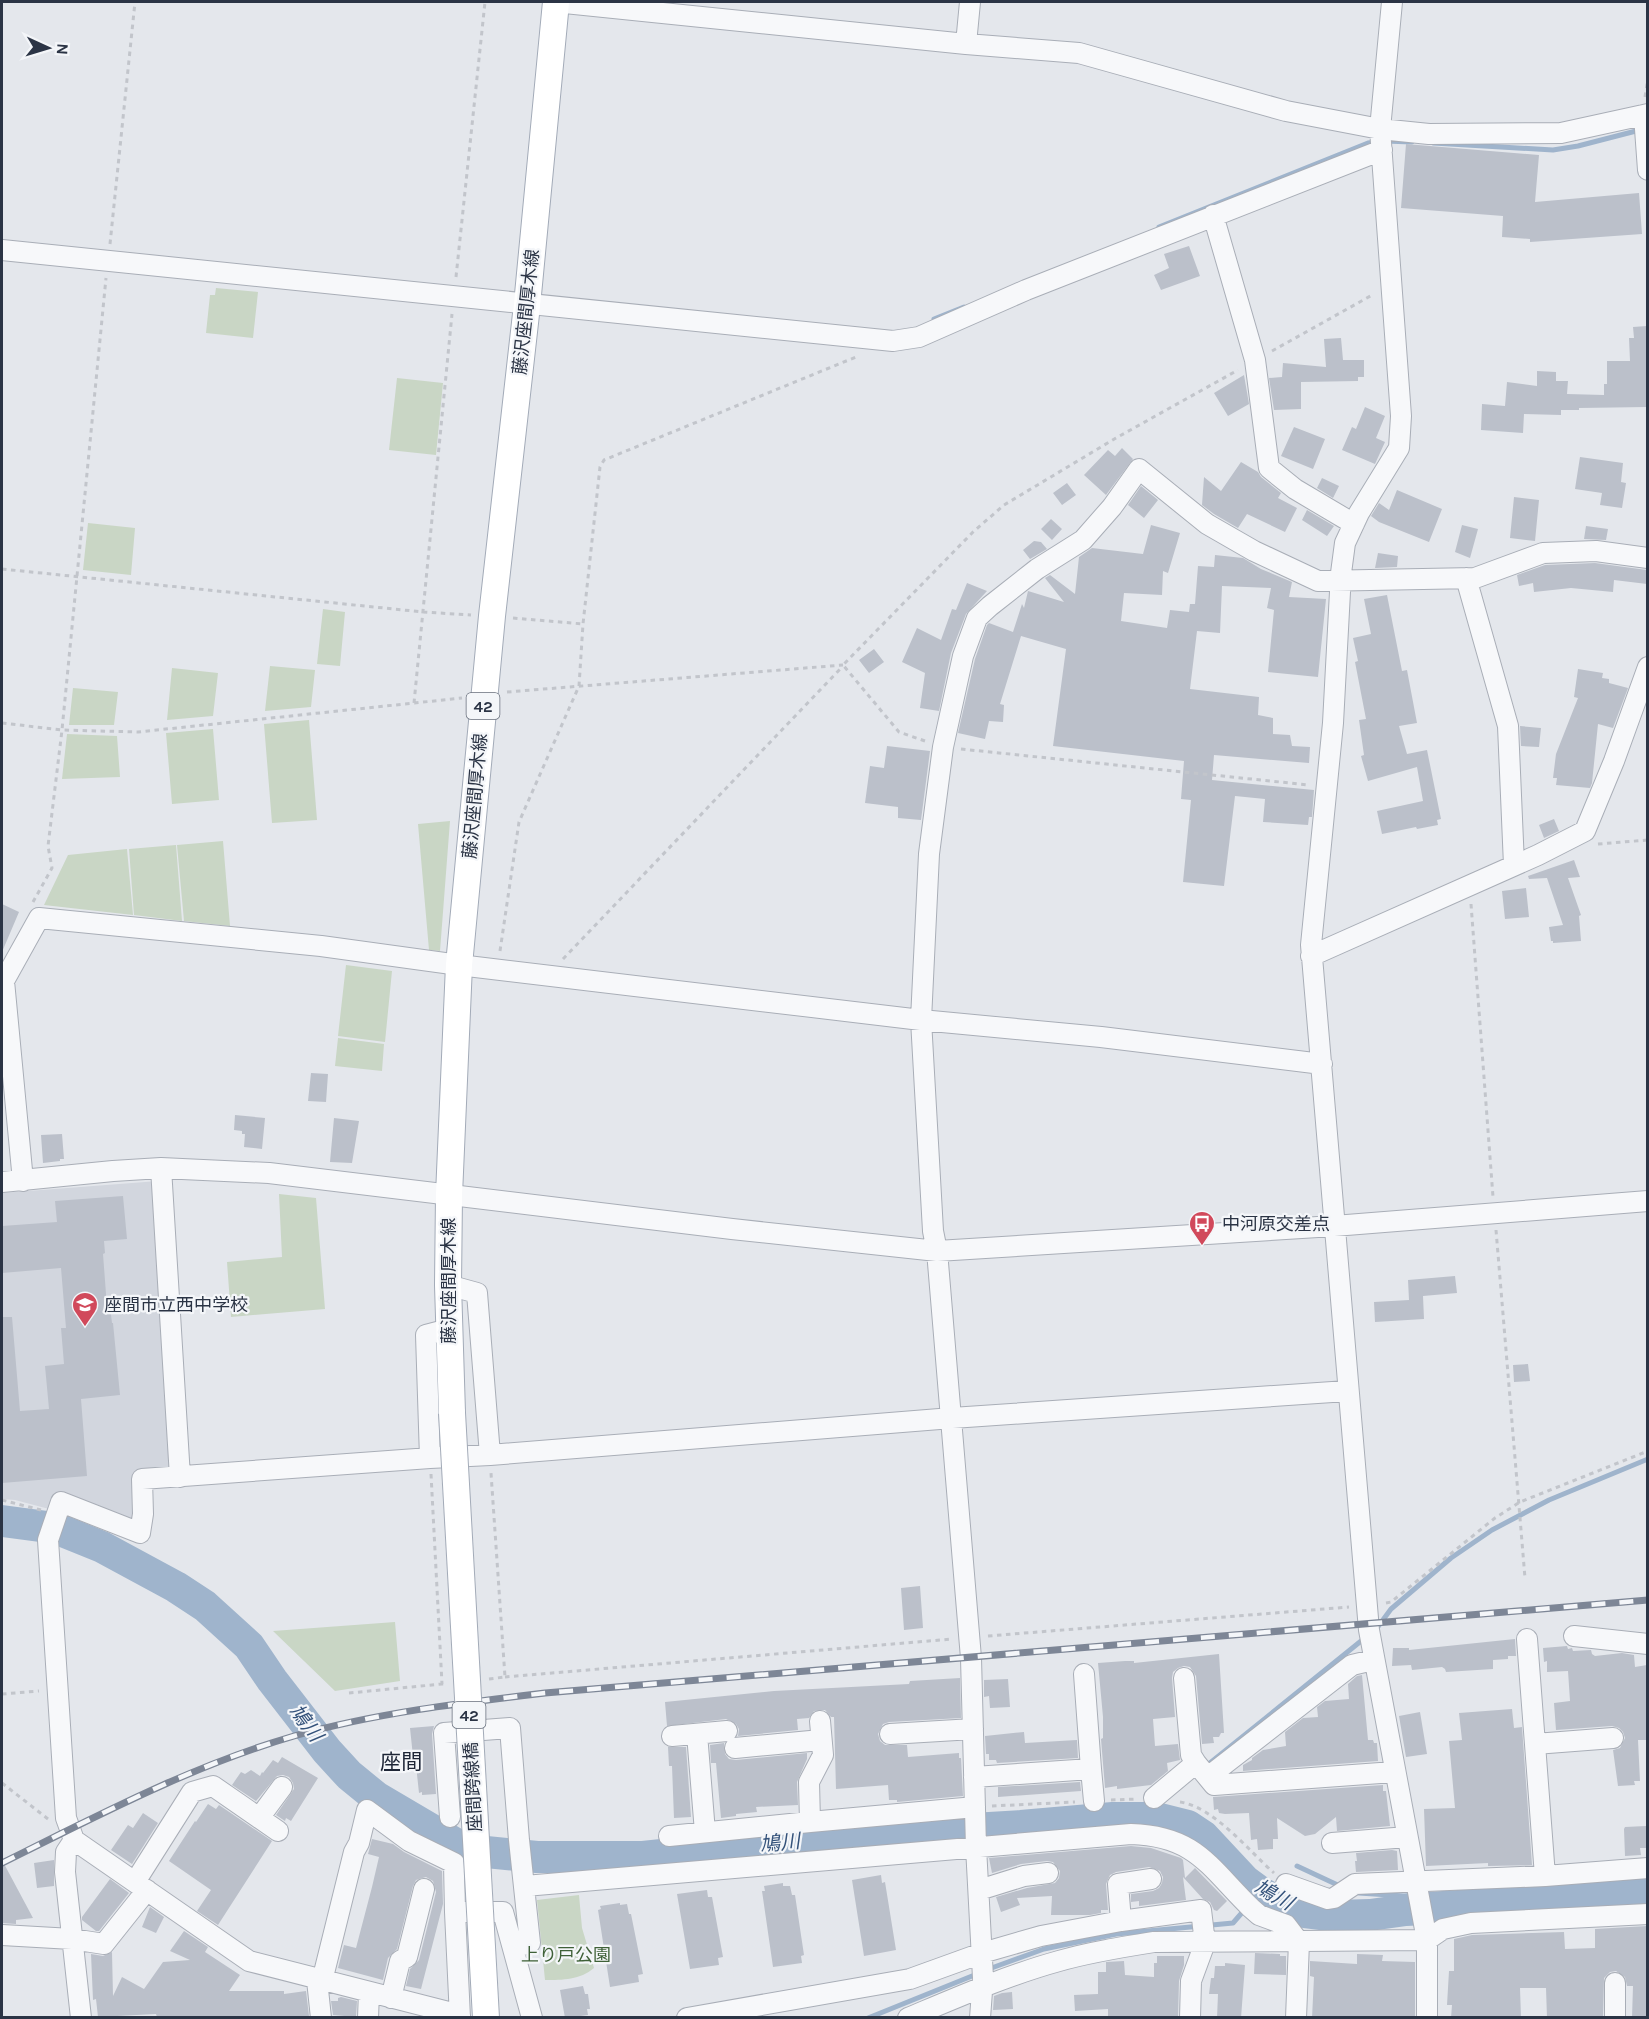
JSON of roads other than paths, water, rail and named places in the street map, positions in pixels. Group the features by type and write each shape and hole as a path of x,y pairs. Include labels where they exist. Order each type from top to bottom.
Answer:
{"main road":[{"name":"藤沢座間厚木線","path":"452,1413 448,1285 449,1195 459,965 492,616 527,305 555,2"},
{"name":"座間跨線橋","path":"452,1413 486,2018"}],"street":[{"path":"555,2 966,44 1079,53 1381,140"},
{"path":"966,44 970,2"},
{"path":"1392,2 1381,140 1401,416 1399,448 1345,543 1340,581 1333,723 1311,956 1322,1064 1347,1391 1371,1645 1425,1932 1427,2018"},
{"path":"2,250 893,342 919,337 1026,290 1213,215 1381,140 1430,134 1561,133 1646,114 1647,170"},
{"path":"1213,215 1255,360 1269,468 1294,489 1354,524"},
{"path":"980,2018 982,1970 969,1638 952,1418 937,1251 933,1231 921,1020 929,854 943,747 963,656 977,618 1037,569 1083,540 1113,507 1139,469 1207,524 1318,581 1475,578 1543,553 1596,551 1647,558"},
{"path":"1466,578 1508,726 1514,865"},
{"path":"1311,956 1585,831 1614,761 1647,667"},
{"path":"23,1181 3,980 39,918 321,946 459,965 921,1020 1101,1036 1322,1064"},
{"path":"160,1168 180,1477"},
{"path":"2,1182 113,1170 160,1168 269,1173 937,1251 1334,1226 1647,1201"},
{"path":"448,1285 477,1293 490,1455"},
{"path":"430,1458 426,1335 449,1329"},
{"path":"321,2018 319,1980 367,1810 409,1841 454,1863 460,2016 319,1980 249,1961 74,1839 66,1818 48,1540 61,1502 140,1533 143,1514 141,1479 490,1455 952,1418 1347,1391"},
{"path":"1574,1636 1647,1644"},
{"path":"1527,1639 1545,1876"},
{"path":"1154,1798 1202,1770 1352,1665 1371,1645"},
{"path":"1084,1674 1094,1801"},
{"path":"1184,1678 1191,1755 1214,1785 1394,1772"},
{"path":"450,1817 444,1733 510,1728 530,1943 513,1948"},
{"path":"890,1734 973,1729"},
{"path":"672,1736 696,1734 731,1740 820,1731 823,1755 809,1782 810,1822"},
{"path":"696,1734 705,1832"},
{"path":"1535,1744 1612,1738"},
{"path":"974,1777 1091,1769"},
{"path":"2,1935 72,1939 104,1944 141,1886 192,1792 213,1786 278,1831"},
{"path":"260,1818 282,1787"},
{"path":"669,1836 810,1822 976,1813"},
{"path":"524,1883 976,1845 1131,1834 1153,1835 1176,1841 1200,1855 1246,1904 1259,1915 1286,1926 1299,1942 1296,2018"},
{"path":"1332,1843 1407,1837"},
{"path":"74,1839 66,1852 64,1872 81,2018"},
{"path":"1286,1884 1328,1899 1347,1890 1647,1868"},
{"path":"979,1890 1024,1876 1048,1873"},
{"path":"1121,1921 1118,1884 1151,1879"},
{"path":"391,1998 400,1961 407,1957 424,1889"},
{"path":"908,2018 982,1970 1041,1936 1121,1921 1201,1910 1204,1930 1191,1981 1190,2018"},
{"path":"455,1912 503,1912 532,2018"},
{"path":"687,2018 910,1978 1058,1961 1204,1930 1299,1942 1425,1932 1472,1923 1647,1914"},
{"path":"1615,1983 1615,2018"},
{"path":"368,2018 369,1992"}],"waterway":[{"path":"1433,143 1553,150 1636,131"},
{"path":"1385,141 1412,142"},
{"path":"1159,227 1368,143 1376,142"},
{"path":"934,319 964,307"},
{"path":"1374,1632 1391,1609 1451,1558 1492,1530 1549,1500 1648,1459"},
{"name":"鳩川","path":"2,1521 55,1528 102,1547 176,1587 205,1606 249,1646 272,1680 327,1751 349,1775 376,1797 466,1850 537,1857 643,1857 821,1838 1113,1818 1156,1818 1188,1826 1203,1836 1245,1881 1274,1900 1305,1912 1337,1916 1370,1915 1406,1910 1648,1897"},
{"path":"1205,1767 1366,1637"},
{"path":"1147,1818 1157,1809"},
{"path":"1297,1866 1342,1887"},
{"path":"1359,1893 1404,1896 1648,1880"},
{"path":"986,1970 1044,1949 1116,1934 1233,1923 1260,1892"},
{"path":"868,2018 977,1974"}],"railway":[{"path":"2,1863 145,1793 256,1748 325,1728 418,1710 545,1693 1648,1600"}],"place":[{"name":"中河原交差点","path":"1202,1247"},
{"name":"座間市立西中学校","path":"85,1328"}],"district":[{"name":"座間","path":"401,1762"}],"park label":[{"name":"上り戸公園","path":"566,1955"}]}
